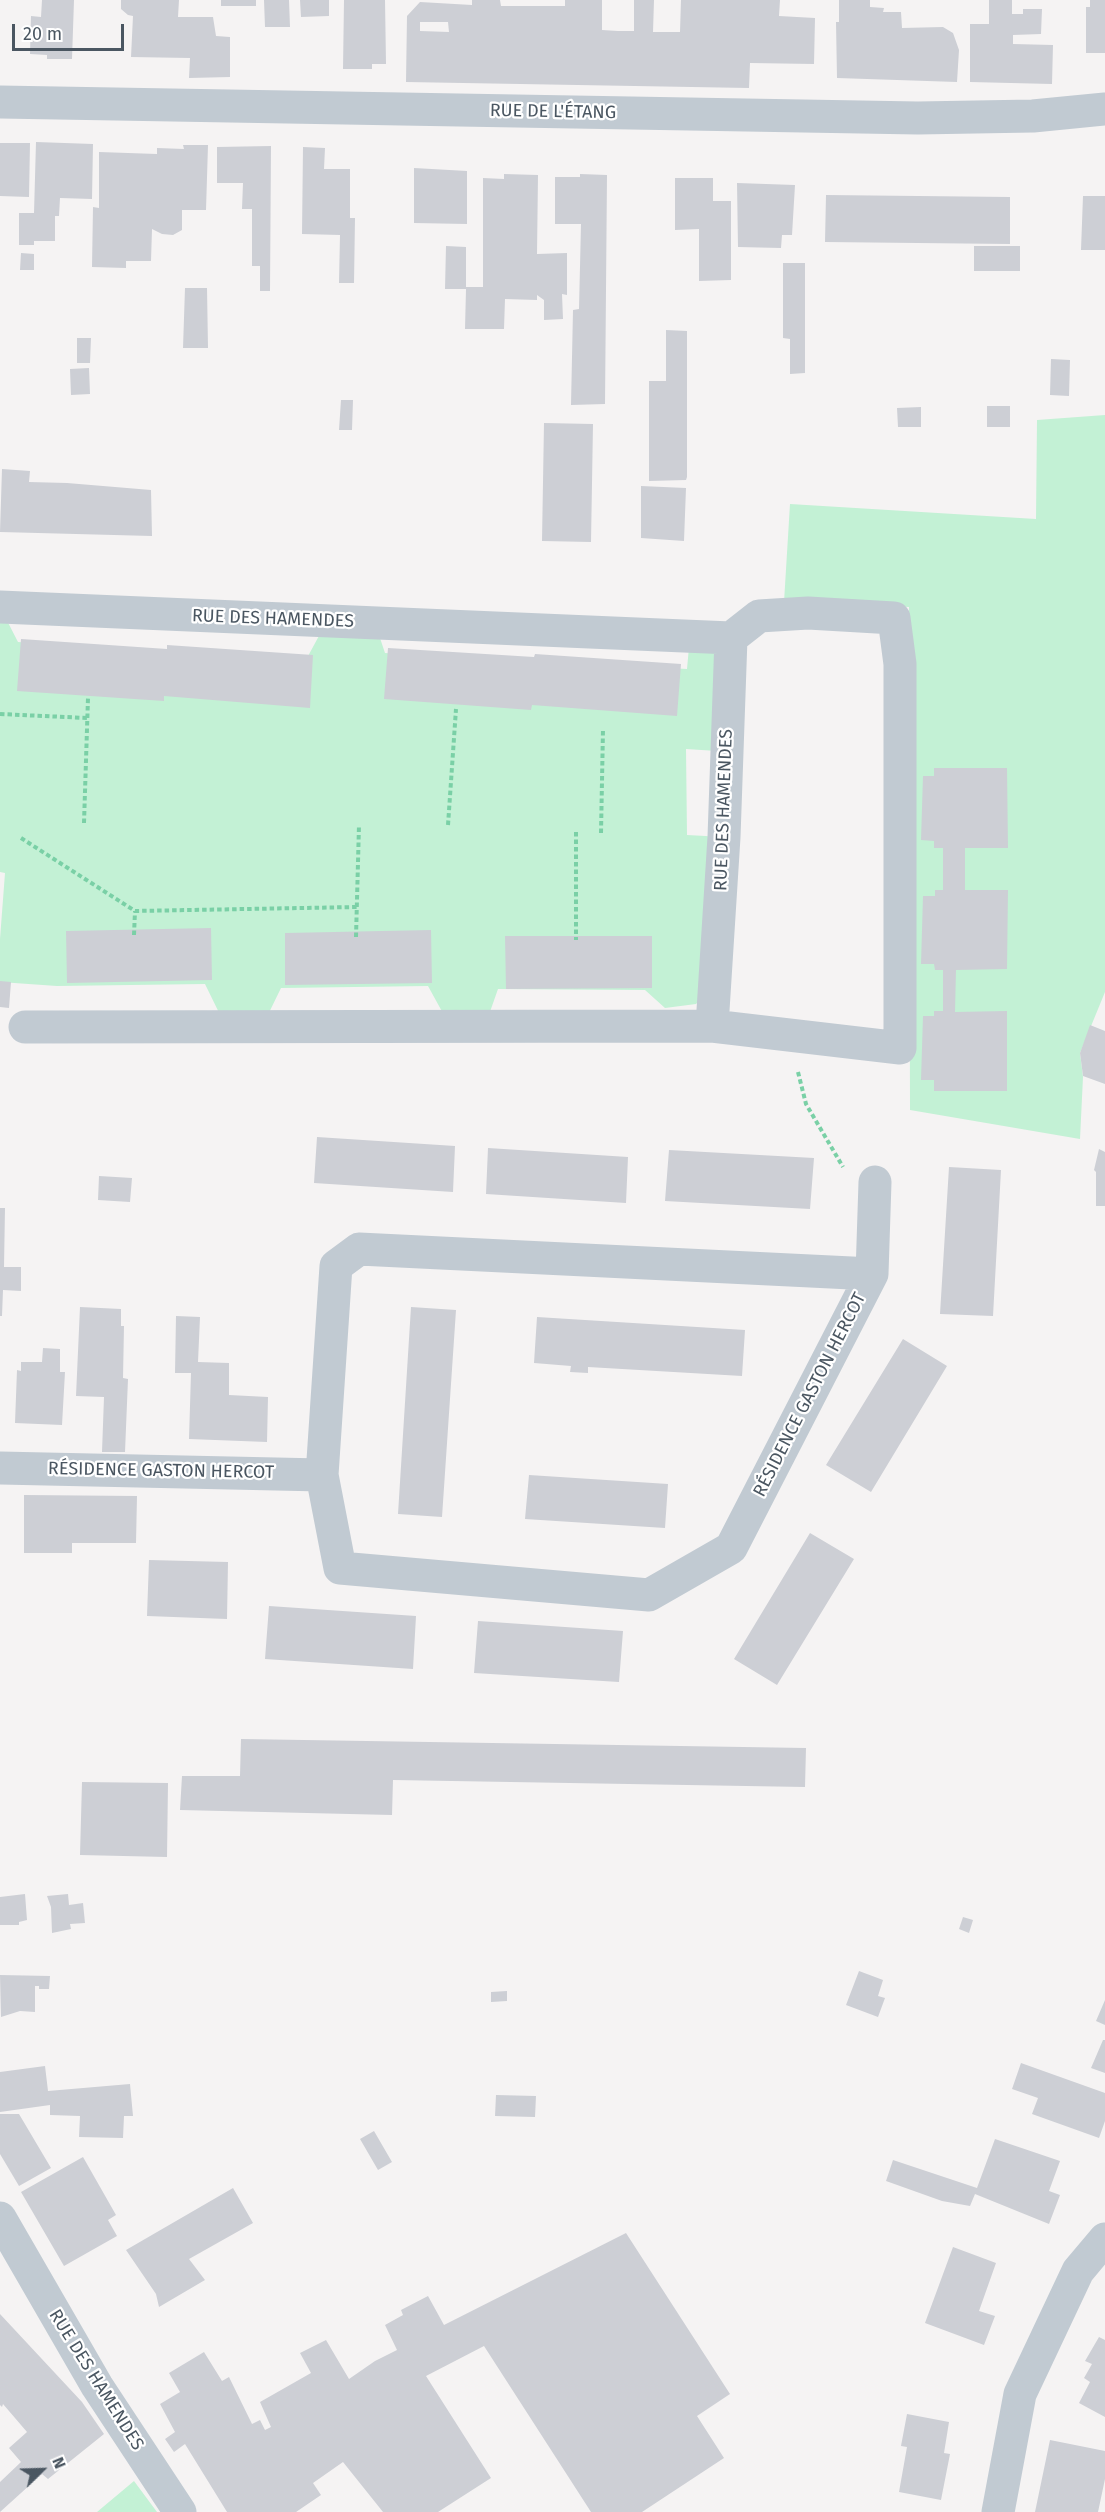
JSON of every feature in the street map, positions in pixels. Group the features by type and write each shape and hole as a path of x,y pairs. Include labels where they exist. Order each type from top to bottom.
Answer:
{"street":[{"name":"RUE DE L'ÉTANG","path":"0,102 918,118 1033,116 1105,109"},
{"name":"RUE DES HAMENDES","path":"0,607 731,638 724,837 712,1026"},
{"path":"25,1028 712,1026 900,1048 901,686 894,618 808,613 759,616 731,638"},
{"path":"872,1274 875,1182"},
{"name":"RÉSIDENCE GASTON HERCOT","path":"359,1249 872,1274 731,1548 649,1595 339,1569 322,1475 336,1266 359,1249"},
{"name":"RÉSIDENCE GASTON HERCOT","path":"0,1468 322,1475"},
{"name":"RUE DES HAMENDES","path":"0,2218 8,2246 180,2512"},
{"path":"998,2512 1020,2394 1078,2271 1105,2239"}],"path":[{"path":"84,823 88,698"},
{"path":"448,825 456,709"},
{"path":"0,714 87,718"},
{"path":"601,833 603,729"},
{"path":"356,937 359,825"},
{"path":"576,832 576,940"},
{"path":"21,838 135,911 357,907"},
{"path":"134,935 135,911"},
{"path":"789,1036 806,1104 847,1174 875,1182"}],"green space":[{"path":"1105,415 1105,992 1080,1053 1083,1077 1080,1139 910,1110 909,607 784,602 790,504 1036,519 1037,420"},
{"path":"0,607 18,642 307,658 327,621 375,623 385,653 687,669 690,636 718,648 717,751 686,749 687,835 724,837 704,996 696,1004 665,1008 645,990 498,989 485,1026 450,1026 428,986 281,988 262,1027 226,1027 205,984 57,986 0,982 0,939 5,873 0,872"},
{"path":"134,2481 157,2512 97,2512"}],"building":[{"path":"42,0 74,0 72,59 47,59 47,55 30,54 31,16 41,17"},
{"path":"121,0 179,0 178,17 213,17 216,36 230,37 230,77 189,78 190,58 131,57 133,16 121,9"},
{"path":"221,0 256,0 256,6 221,6"},
{"path":"264,0 289,0 290,27 265,27"},
{"path":"300,0 329,0 329,16 301,17"},
{"path":"344,0 385,0 386,64 372,64 372,69 343,69"},
{"path":"472,0 500,0 501,6 565,6 565,0 602,0 602,30 634,31 634,0 654,0 653,32 680,32 681,0 780,0 779,16 815,18 814,64 750,63 749,88 406,82 407,16 420,2 472,5","holes":["420,22 448,22 449,32 420,31"]},
{"path":"839,0 870,0 870,7 884,8 883,12 901,12 902,28 943,27 953,33 959,50 957,82 837,78 836,22 839,22"},
{"path":"989,0 1012,0 1012,14 1023,14 1023,9 1042,9 1041,34 1013,35 1013,44 1053,45 1052,84 970,82 970,24 989,24"},
{"path":"1090,0 1105,0 1105,53 1086,53 1086,7 1090,7"},
{"path":"36,142 93,144 92,199 60,198 59,216 55,216 55,241 34,241 34,245 19,245 19,213 34,213"},
{"path":"0,143 30,143 29,197 0,196"},
{"path":"183,145 208,145 206,210 182,210 182,230 173,235 162,234 152,229 151,261 126,261 126,268 92,267 93,207 99,208 99,152 157,154 157,148 184,149"},
{"path":"271,146 270,291 260,291 260,266 252,266 252,209 242,209 243,183 217,183 217,147"},
{"path":"303,147 325,148 324,169 350,169 350,218 355,218 354,283 339,283 340,235 302,234"},
{"path":"414,168 467,171 467,224 414,223"},
{"path":"504,174 538,175 537,254 567,253 567,295 562,294 563,319 544,320 544,300 537,295 537,300 505,299 504,329 465,329 466,289 445,289 446,246 466,247 466,287 483,287 483,178 504,179"},
{"path":"580,174 607,175 605,404 571,405 573,310 579,309 581,224 555,224 555,177 580,177"},
{"path":"675,178 713,178 713,201 731,201 731,280 699,281 699,229 675,230"},
{"path":"737,183 795,185 792,235 782,235 781,248 738,247"},
{"path":"826,195 1010,197 1010,244 825,242"},
{"path":"1083,196 1105,196 1105,250 1081,250"},
{"path":"974,246 1020,246 1020,271 974,271"},
{"path":"21,253 34,254 34,270 20,270"},
{"path":"783,263 805,263 805,373 790,374 790,339 783,338"},
{"path":"185,288 207,288 208,348 183,348"},
{"path":"666,330 687,331 687,477 686,480 649,481 649,381 666,381"},
{"path":"77,338 91,338 90,363 77,363"},
{"path":"1051,359 1070,360 1069,396 1050,395"},
{"path":"89,368 90,394 71,395 70,369"},
{"path":"341,400 353,400 352,430 339,430"},
{"path":"987,406 1010,406 1010,427 987,427"},
{"path":"921,407 921,427 898,427 897,408"},
{"path":"544,423 593,424 591,542 542,541"},
{"path":"2,469 30,471 29,482 151,490 152,536 0,532"},
{"path":"641,486 686,488 684,541 641,538"},
{"path":"21,639 167,649 167,645 313,655 310,708 164,696 164,701 17,691"},
{"path":"388,648 534,657 535,654 681,664 677,716 532,705 531,710 384,699"},
{"path":"934,768 1007,768 1008,848 965,848 965,890 1008,890 1007,969 956,970 955,1012 1007,1011 1007,1091 934,1091 934,1080 921,1080 923,1016 934,1016 934,1011 943,1011 943,970 935,970 934,964 921,964 923,896 935,896 935,890 943,890 943,848 934,848 934,841 921,840 923,776 934,776"},
{"path":"211,928 212,980 67,983 66,931"},
{"path":"431,930 432,983 285,985 285,933"},
{"path":"505,936 652,936 652,988 506,989"},
{"path":"0,981 11,982 9,1008 0,1007"},
{"path":"1090,1025 1105,1031 1105,1084 1083,1076 1080,1053"},
{"path":"317,1137 455,1146 453,1192 314,1183"},
{"path":"488,1148 628,1157 626,1203 486,1194"},
{"path":"1099,1149 1105,1152 1105,1206 1096,1206 1096,1172 1094,1170"},
{"path":"669,1150 814,1158 810,1209 665,1201"},
{"path":"949,1167 1001,1170 993,1316 940,1314"},
{"path":"99,1176 132,1178 130,1202 98,1200"},
{"path":"0,1208 5,1208 4,1267 21,1267 21,1291 3,1290 2,1316 0,1316"},
{"path":"80,1307 121,1309 121,1326 124,1326 123,1378 128,1379 125,1452 102,1452 104,1397 76,1396"},
{"path":"411,1307 456,1310 442,1517 398,1514"},
{"path":"176,1316 200,1317 198,1362 229,1363 229,1395 268,1397 267,1442 189,1439 191,1373 175,1373"},
{"path":"537,1317 745,1330 742,1376 588,1367 588,1373 570,1372 571,1366 534,1363"},
{"path":"903,1339 947,1366 871,1492 826,1465"},
{"path":"43,1348 60,1349 60,1372 65,1372 62,1425 15,1423 17,1370 21,1371 21,1362 42,1362"},
{"path":"529,1475 668,1484 665,1528 525,1519"},
{"path":"24,1495 137,1496 136,1543 72,1543 72,1553 24,1553"},
{"path":"810,1533 854,1559 777,1685 734,1659"},
{"path":"149,1560 228,1562 227,1619 147,1616"},
{"path":"269,1606 416,1616 413,1669 265,1659"},
{"path":"478,1621 623,1631 619,1682 474,1673"},
{"path":"241,1739 806,1748 805,1787 393,1780 392,1815 180,1810 182,1776 240,1776"},
{"path":"82,1782 168,1783 167,1857 80,1855"},
{"path":"25,1894 27,1920 19,1922 19,1925 0,1925 0,1897"},
{"path":"68,1894 69,1905 83,1903 85,1923 70,1924 71,1929 52,1933 51,1907 47,1896"},
{"path":"963,1917 973,1920 969,1933 959,1929"},
{"path":"859,1971 883,1980 878,1996 885,1998 878,2017 846,2005"},
{"path":"0,1975 50,1976 49,1989 39,1989 39,1986 35,1986 35,2012 20,2011 1,2017"},
{"path":"507,1991 507,2001 491,2002 491,1992"},
{"path":"1105,2000 1105,2025 1096,2021"},
{"path":"1105,2040 1105,2073 1091,2068"},
{"path":"1021,2063 1105,2093 1105,2121 1099,2138 1032,2114 1038,2098 1012,2089"},
{"path":"45,2066 48,2091 130,2084 133,2116 124,2116 123,2138 79,2137 80,2116 50,2115 50,2105 0,2112 0,2072"},
{"path":"496,2095 536,2096 535,2117 495,2116"},
{"path":"0,2114 19,2114 51,2168 19,2186 0,2154"},
{"path":"374,2131 392,2162 378,2170 360,2139"},
{"path":"995,2139 1060,2161 1049,2191 1060,2195 1049,2224 975,2194 970,2206 942,2201 886,2181 893,2160 977,2188"},
{"path":"83,2157 116,2215 108,2220 117,2236 64,2266 21,2192"},
{"path":"233,2188 253,2223 189,2259 205,2280 159,2307 156,2294 126,2250"},
{"path":"626,2233 730,2394 697,2416 724,2458 642,2512 591,2512 484,2346 426,2376 491,2478 438,2512 383,2512 343,2462 313,2483 321,2495 296,2512 227,2512 185,2444 174,2452 165,2439 175,2432 160,2404 180,2392 169,2373 204,2352 222,2381 229,2377 252,2424 260,2420 265,2430 271,2427 260,2402 311,2373 300,2353 326,2340 349,2379 375,2361 397,2350 385,2325 403,2315 401,2310 428,2296 444,2325"},
{"path":"953,2247 996,2263 979,2311 995,2316 984,2345 925,2323"},
{"path":"0,2314 82,2402 104,2434 48,2479 42,2474 0,2512 0,2482 21,2462 9,2448 27,2432 3,2404 2,2407 0,2405"},
{"path":"1099,2337 1105,2340 1105,2417 1079,2403 1090,2382 1084,2378 1092,2364 1085,2361"},
{"path":"907,2414 949,2422 944,2453 950,2454 941,2500 899,2492 907,2447 901,2446"},
{"path":"1050,2440 1105,2451 1105,2479 1098,2512 1035,2512"}]}
